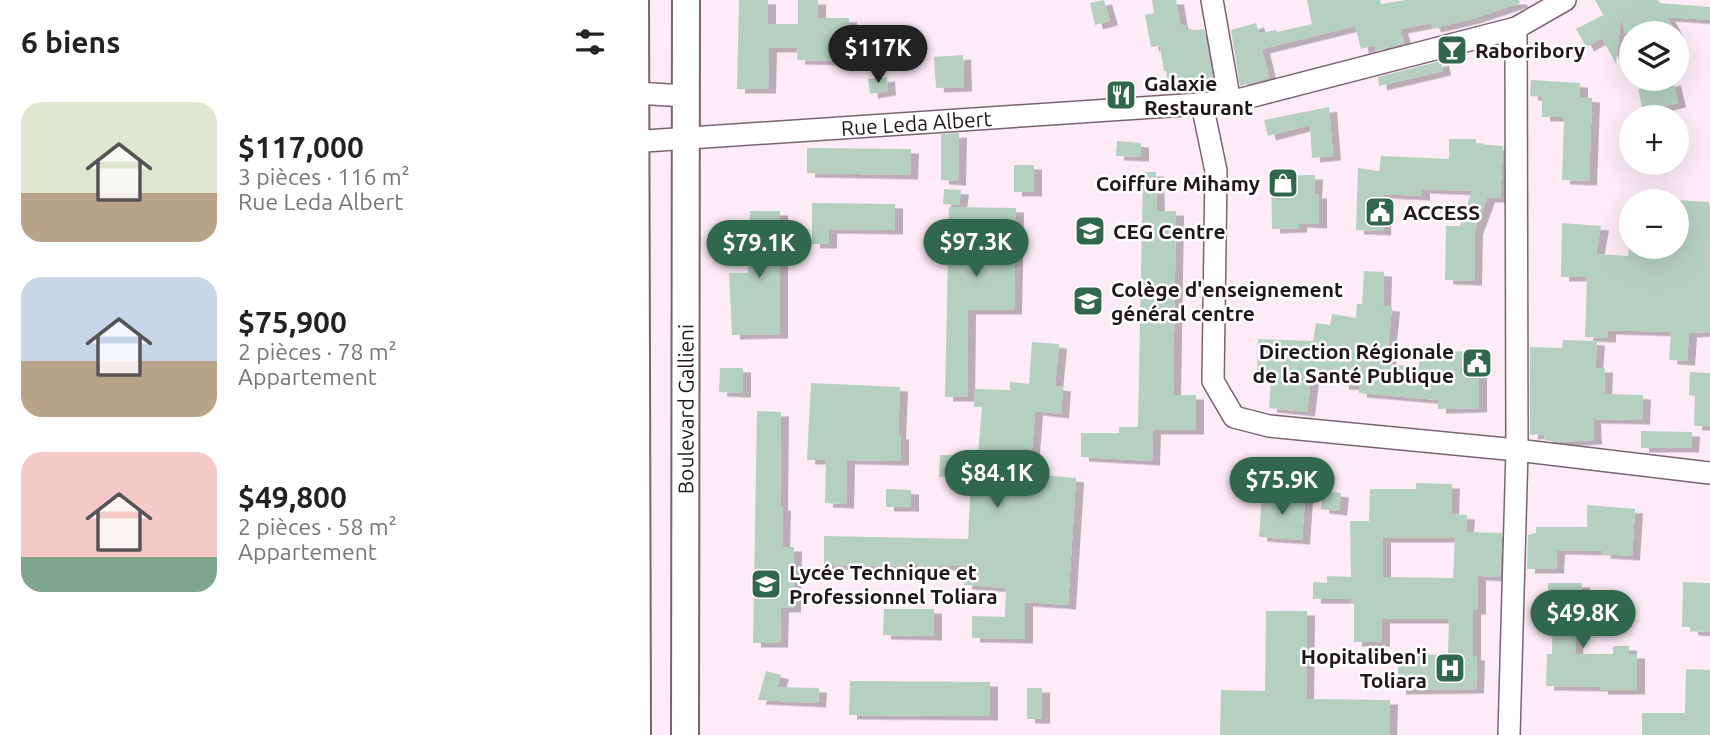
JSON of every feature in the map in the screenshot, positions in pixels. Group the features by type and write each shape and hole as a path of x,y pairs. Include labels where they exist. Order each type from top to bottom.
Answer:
{"main road":[{"path":"635,0 632,142 633,671 637,735"},
{"name":"Boulevard Gallieni","path":"685,0 685,735"}],"street":[{"path":"1212,0 1230,102"},
{"name":"Rue Leda Albert","path":"632,142 1230,102 1516,28 1565,0"},
{"path":"1509,735 1517,450 1516,28"},
{"path":"635,93 686,96"},
{"path":"1202,104 1216,171 1213,381 1234,417 1269,426 1517,450 1710,473"}],"building":[{"path":"739,0 768,0 768,24 798,24 798,0 818,0 818,18 849,18 848,61 797,60 798,48 769,48 768,89 737,89"},
{"path":"1104,0 1110,21 1095,25 1090,3"},
{"path":"1152,0 1176,0 1180,24 1186,26 1185,31 1204,29 1213,79 1203,80 1205,91 1169,93 1160,46 1151,47 1145,15 1154,13"},
{"path":"1307,0 1380,0 1381,4 1406,0 1519,0 1520,3 1472,19 1433,28 1431,23 1400,29 1404,43 1375,51 1375,45 1361,49 1355,26 1262,49 1269,78 1240,86 1231,30 1256,23 1259,33 1277,32 1312,24"},
{"path":"1595,0 1658,0 1660,3 1710,7 1710,20 1667,17 1669,21 1622,21 1621,16 1616,64 1602,38 1586,47 1576,29 1603,15"},
{"path":"963,55 964,87 936,88 934,57"},
{"path":"1441,61 1443,71 1379,86 1378,77"},
{"path":"887,77 888,91 870,94 868,79"},
{"path":"1531,80 1580,83 1580,97 1592,98 1589,181 1562,180 1564,117 1542,117 1542,97 1530,96"},
{"path":"1638,91 1675,91 1678,103 1642,105"},
{"path":"1329,107 1333,156 1312,158 1310,125 1268,136 1264,120"},
{"path":"959,133 958,181 941,180 941,134"},
{"path":"1449,139 1476,139 1476,144 1503,146 1500,198 1487,198 1475,230 1474,281 1445,280 1446,226 1460,226 1472,191 1422,189 1422,196 1384,194 1383,231 1356,230 1358,168 1379,171 1381,156 1449,159"},
{"path":"1117,141 1141,143 1141,157 1116,156"},
{"path":"807,148 911,149 910,175 807,173"},
{"path":"1014,165 1034,165 1034,192 1014,192"},
{"path":"1143,172 1156,172 1157,211 1176,211 1173,395 1196,395 1196,430 1153,430 1152,461 1081,457 1081,433 1119,433 1119,427 1138,427"},
{"path":"1315,175 1314,194 1319,194 1319,224 1299,223 1299,228 1272,229 1271,176"},
{"path":"944,189 961,190 959,205 943,204"},
{"path":"1689,201 1709,202 1710,332 1689,333 1687,361 1669,360 1671,332 1608,330 1608,338 1585,337 1587,277 1561,277 1562,223 1601,226 1596,254 1619,255 1619,259 1689,259"},
{"path":"812,203 895,204 895,230 829,229 829,244 812,244"},
{"path":"949,207 1016,208 1014,310 968,310 967,397 945,397"},
{"path":"750,211 780,211 780,334 732,335 729,273 748,273"},
{"path":"1364,271 1384,272 1383,306 1392,307 1389,364 1419,367 1419,352 1479,351 1479,408 1438,409 1438,400 1359,393 1359,386 1311,378 1307,412 1269,408 1271,379 1257,379 1258,339 1313,341 1316,323 1330,325 1332,314 1356,318 1357,304 1362,304"},
{"path":"1563,340 1597,341 1595,368 1605,368 1604,394 1643,395 1642,420 1593,419 1594,440 1558,442 1545,440 1544,434 1530,435 1530,347 1562,348"},
{"path":"1032,342 1059,344 1055,386 1063,387 1061,414 1035,411 1030,474 1076,478 1068,605 1025,602 1025,639 972,638 972,616 1005,617 1006,588 964,585 966,566 824,565 824,536 968,539 971,478 939,477 940,455 978,455 982,407 974,407 975,389 1010,390 1010,382 1029,384"},
{"path":"720,368 743,368 743,393 719,392"},
{"path":"1690,372 1710,373 1710,426 1694,426 1695,396 1689,395"},
{"path":"811,383 900,387 898,435 901,435 901,461 847,460 846,504 825,503 826,460 807,460"},
{"path":"757,411 781,412 782,547 794,547 793,608 781,608 780,643 753,643"},
{"path":"1641,431 1692,432 1691,448 1641,448"},
{"path":"1416,483 1452,484 1451,514 1467,515 1466,532 1502,533 1500,577 1478,576 1478,610 1473,610 1473,656 1477,656 1476,689 1398,690 1398,654 1448,655 1449,619 1382,619 1382,642 1354,642 1354,602 1351,602 1351,599 1313,599 1313,582 1327,583 1327,576 1351,577 1350,521 1369,521 1370,489 1416,489","holes":["1383,538 1455,538 1453,578 1383,577"]},
{"path":"886,489 911,490 911,507 886,507"},
{"path":"1323,491 1341,493 1339,511 1321,509"},
{"path":"1262,494 1305,497 1302,540 1259,537"},
{"path":"1587,505 1635,509 1632,556 1602,554 1603,551 1557,550 1556,569 1527,569 1528,535 1536,533 1536,527 1587,527"},
{"path":"1683,582 1710,583 1710,632 1690,631 1690,627 1682,627"},
{"path":"1548,583 1582,583 1581,607 1576,607 1575,654 1613,654 1613,646 1629,646 1629,654 1637,654 1637,690 1546,686 1547,654 1552,654 1553,607 1548,607"},
{"path":"884,609 934,609 934,636 883,635"},
{"path":"1266,611 1307,611 1306,699 1390,700 1389,735 1220,735 1221,690 1265,691"},
{"path":"1686,669 1710,670 1710,735 1642,735 1642,713 1685,713"},
{"path":"766,671 781,675 777,687 819,688 818,703 758,700"},
{"path":"850,681 990,682 990,716 849,715"},
{"path":"1027,688 1042,688 1042,719 1027,719"}],"place":[{"name":"Raboribory","path":"1452,50"},
{"name":"Galaxie Restaurant","path":"1121,95"},
{"name":"Coiffure Mihamy","path":"1283,183"},
{"name":"ACCESS","path":"1380,212"},
{"name":"CEG Centre","path":"1090,231"},
{"name":"Colège d'enseignement général centre","path":"1088,301"},
{"name":"Direction Régionale de la Santé Publique","path":"1477,363"},
{"name":"Lycée Technique et Professionnel Toliara","path":"766,584"},
{"name":"Hopitaliben'i Toliara","path":"1450,668"}]}
